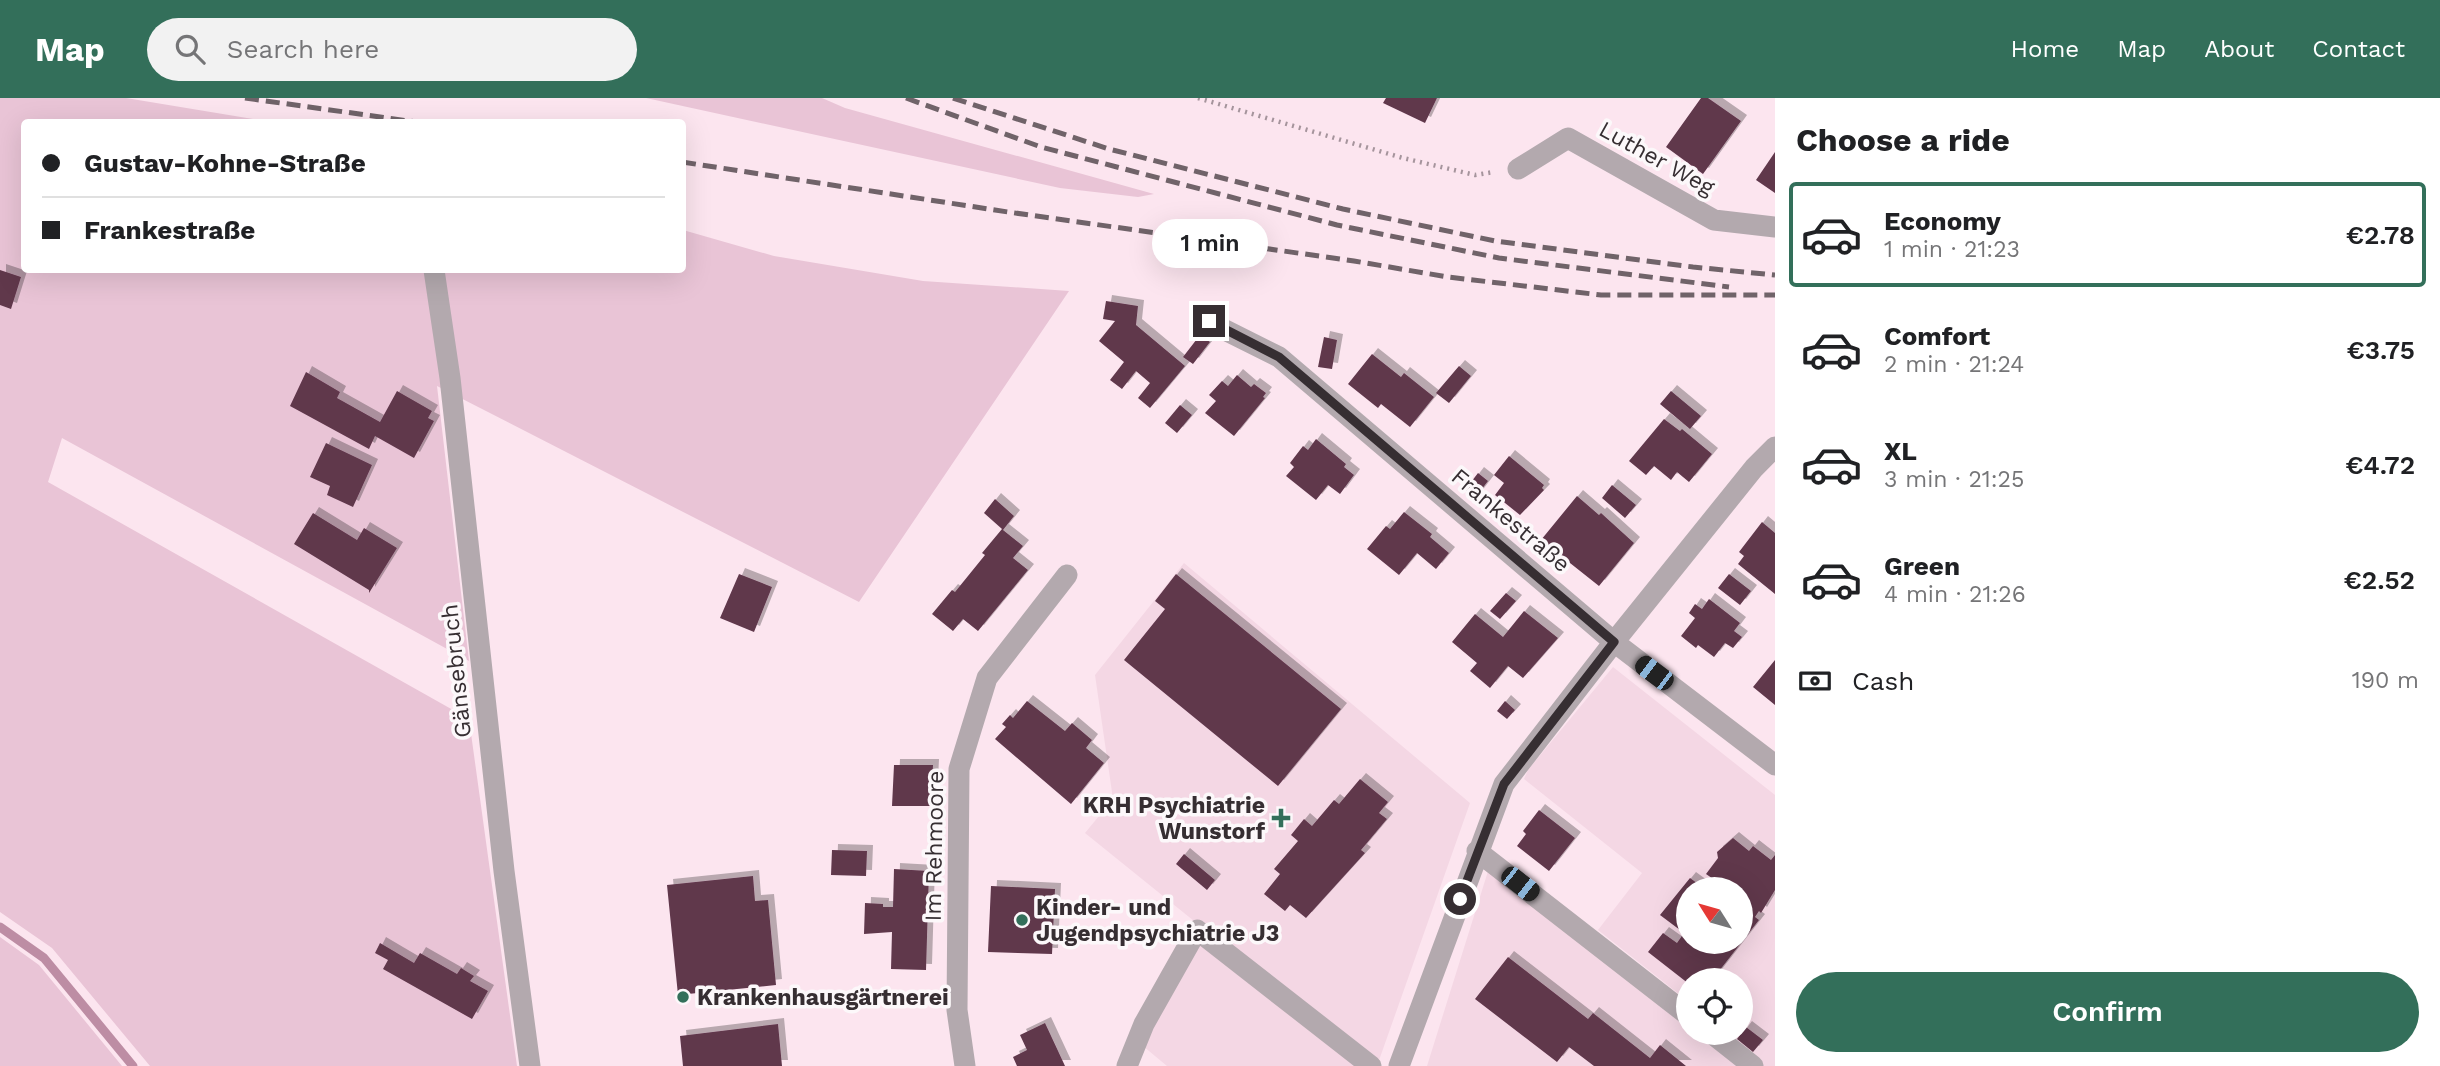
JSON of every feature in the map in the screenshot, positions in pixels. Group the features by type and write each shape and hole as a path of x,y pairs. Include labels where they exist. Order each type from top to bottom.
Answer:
{"street":[{"name":"Luther Weg","path":"1518,169 1568,138 1714,220 1775,227"},
{"name":"Gänsebruch","path":"434,273 450,377 504,871 530,1066"},
{"name":"Frankestraße","path":"1209,321 1279,357 1614,642 1775,765"},
{"path":"1399,1066 1504,784 1614,642 1754,468 1775,447"},
{"name":"Im Rehmoore","path":"965,1066 957,1010 959,769 988,678 1067,575"},
{"path":"1477,851 1676,1006"},
{"path":"1127,1066 1144,1024 1196,930 1371,1066"},
{"path":"1726,1045 1753,1066"}],"path":[{"path":"1198,98 1217,100 1403,158 1475,175 1518,169"}],"shaded area":[{"path":"0,98 126,98 253,119 21,119 21,273 686,273 686,231 774,256 923,281 1069,291 859,602 437,386 469,661 62,438 48,482 469,719 517,1066 150,1066 52,948 0,912"},
{"path":"646,98 822,98 845,108 1154,194 1138,197 1060,188"},
{"name":"KRH Psychiatrie Wunstorf","path":"1184,563 1470,803 1377,1066 1167,1066 1131,1036 1161,972 1194,921 1085,833 1113,799 1095,675"},
{"path":"1613,667 1775,795 1775,1066 1427,1066 1489,868 1676,1015 1676,1045 1753,1045 1753,968 1676,968 1676,992 1598,930 1642,873 1524,779 1528,770"},
{"path":"0,937 39,965 122,1066 0,1066"}],"building":[{"path":"1386,98 1437,98 1425,123 1383,103"},
{"path":"1701,98 1708,98 1741,121 1703,174 1666,147"},
{"path":"1775,152 1775,193 1756,180"},
{"path":"0,270 21,277 11,309 0,305"},
{"path":"1106,301 1138,306 1136,325 1185,366 1150,408 1138,398 1150,383 1136,371 1122,389 1110,380 1124,362 1099,341 1115,321 1103,319"},
{"path":"1200,335 1210,342 1193,364 1183,357"},
{"path":"1324,337 1337,340 1332,369 1318,367"},
{"path":"1372,354 1401,377 1404,373 1434,397 1410,427 1381,404 1378,408 1348,384"},
{"path":"1459,366 1471,376 1449,403 1436,393"},
{"path":"306,372 340,392 337,398 380,422 397,391 432,411 428,418 434,421 414,458 375,436 369,449 290,406"},
{"path":"1237,375 1251,387 1254,384 1266,393 1263,397 1265,398 1234,436 1205,413 1216,401 1209,395 1222,381 1228,386"},
{"path":"1671,391 1701,416 1690,429 1660,404"},
{"path":"1180,405 1192,415 1177,433 1165,423"},
{"path":"1664,419 1680,431 1682,429 1712,454 1689,482 1677,472 1671,480 1654,466 1646,475 1629,461"},
{"path":"1316,439 1346,464 1344,467 1354,475 1340,494 1328,485 1316,500 1286,476 1294,467 1290,463 1303,446 1308,450"},
{"path":"326,443 372,465 353,507 327,495 330,486 310,477"},
{"path":"1509,456 1544,485 1544,490 1520,515 1495,495 1504,483 1494,475"},
{"path":"1478,473 1488,481 1475,498 1465,490"},
{"path":"1612,485 1636,505 1625,518 1602,498"},
{"path":"1577,496 1599,515 1601,513 1634,543 1599,586 1541,540"},
{"path":"995,499 1014,516 1003,530 1023,546 1013,558 1028,570 978,631 963,619 953,631 932,614 952,590 955,592 1002,529 984,513"},
{"path":"1404,512 1432,534 1430,537 1449,553 1436,569 1417,553 1399,575 1367,549 1386,526 1390,529"},
{"path":"313,513 357,540 364,528 397,548 369,593 369,590 294,544"},
{"path":"1762,522 1775,533 1775,594 1738,564 1744,556 1739,552"},
{"path":"739,574 772,587 754,632 720,618"},
{"path":"1176,574 1341,709 1278,786 1124,660 1165,609 1155,601"},
{"path":"1729,574 1751,591 1740,605 1718,588"},
{"path":"1506,593 1516,601 1500,619 1490,611"},
{"path":"1709,599 1740,623 1734,631 1742,637 1733,648 1725,643 1714,657 1681,636 1695,618 1689,613 1695,604 1702,609"},
{"path":"1524,611 1558,638 1523,678 1508,666 1490,688 1470,671 1477,663 1452,642 1475,614 1503,637"},
{"path":"1775,660 1775,705 1753,687"},
{"path":"1027,701 1065,731 1072,723 1092,740 1086,748 1104,763 1071,804 995,739 1006,727 1002,724 1010,715 1013,718"},
{"path":"1505,701 1515,710 1507,719 1497,711"},
{"path":"894,765 933,765 931,806 892,806"},
{"path":"1360,779 1388,802 1379,813 1387,819 1361,850 1365,853 1306,918 1290,905 1285,911 1264,894 1280,874 1274,869 1298,841 1291,835 1304,819 1312,826 1334,800 1339,804"},
{"path":"1539,810 1575,838 1549,871 1517,846 1526,834 1523,831"},
{"path":"1733,838 1749,851 1753,846 1771,860 1775,855 1775,890 1761,913 1759,911 1755,917 1759,920 1754,926 1754,877 1710,877 1706,874 1718,858 1717,852"},
{"path":"832,850 867,851 866,876 831,875"},
{"path":"1184,854 1215,880 1207,890 1176,864"},
{"path":"894,869 929,871 926,970 891,969 892,932 864,934 865,903 893,907"},
{"path":"753,876 755,901 768,900 776,985 678,995 667,885"},
{"name":"Kinder- und Jugendpsychiatrie J3","path":"991,886 1055,889 1052,954 988,952"},
{"path":"1676,895 1676,927 1660,915"},
{"path":"1663,933 1676,942 1676,954 1732,954 1721,968 1676,968 1676,974 1648,952"},
{"path":"380,943 414,963 420,953 457,974 461,968 474,976 470,981 488,991 472,1019 383,969 388,960 375,953"},
{"path":"1508,957 1588,1019 1593,1013 1650,1058 1660,1045 1686,1066 1594,1066 1569,1047 1557,1062 1475,999"},
{"path":"1045,1023 1065,1066 1017,1066 1013,1057 1027,1050 1020,1035"},
{"path":"778,1024 782,1066 683,1066 680,1036"},
{"path":"1753,1032 1763,1040 1753,1052 1744,1045 1753,1045"}],"waterway":[{"path":"0,927 44,958 133,1066"}],"railway":[{"path":"245,98 395,119"},
{"path":"906,98 1041,147 1337,225 1499,258 1729,287"},
{"path":"953,98 1109,149 1343,209 1495,241 1775,275"},
{"path":"686,163 1448,277 1601,295 1775,295"}],"place":[{"name":"KRH Psychiatrie Wunstorf","path":"1281,818"},
{"name":"Kinder- und Jugendpsychiatrie J3","path":"1022,920"},
{"name":"Krankenhausgärtnerei","path":"683,997"}],"route":[{"path":"1209,321 1279,357 1614,642 1504,784 1460,899"}]}
